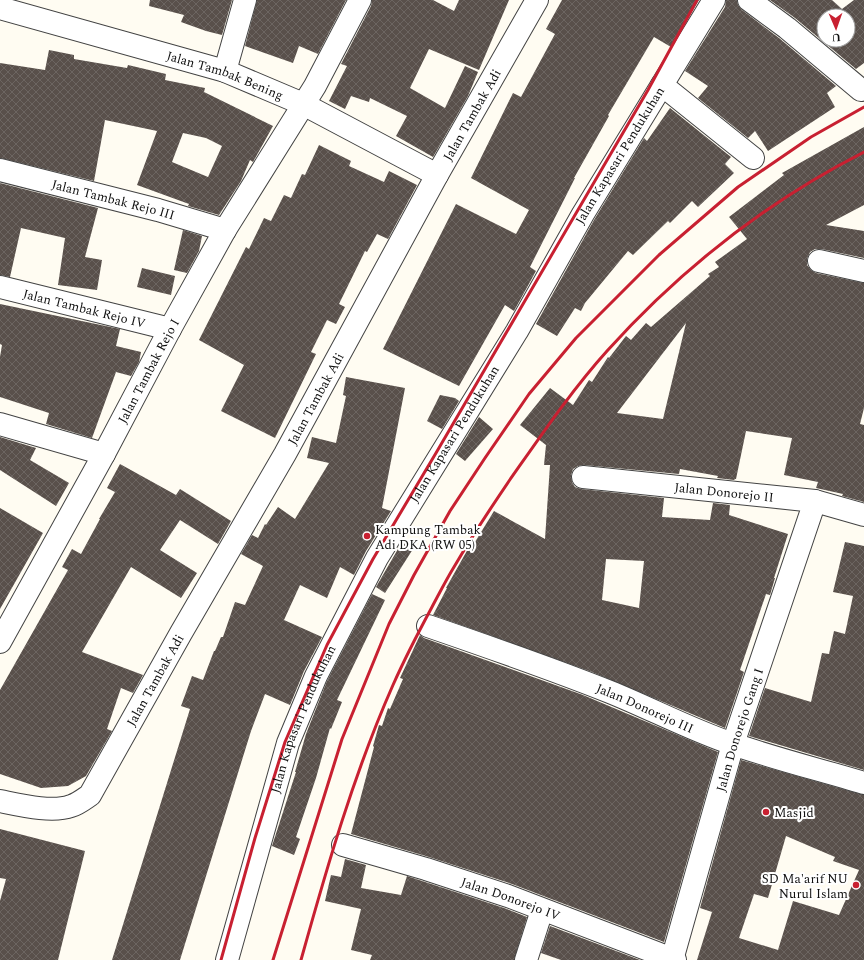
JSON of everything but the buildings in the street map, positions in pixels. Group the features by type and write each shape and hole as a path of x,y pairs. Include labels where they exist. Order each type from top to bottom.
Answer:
{"street":[{"path":"225,71 244,0"},
{"name":"Jalan Tambak Rejo I","path":"0,642 225,230 315,86 360,0"},
{"name":"Jalan Tambak Adi","path":"0,801 51,809 62,809 72,806 90,795 181,633 285,454 437,175 537,0"},
{"name":"Jalan Kapasari Pendukuhan","path":"227,960 288,743 316,676 377,558 517,331 584,214 686,43 714,0"},
{"path":"749,0 787,28 861,90"},
{"name":"Jalan Tambak Bening","path":"0,8 225,71 303,104 437,175"},
{"path":"662,85 753,158"},
{"name":"Jalan Tambak Rejo III","path":"0,170 158,210 225,230"},
{"path":"819,261 864,271"},
{"name":"Jalan Tambak Rejo IV","path":"0,287 170,329"},
{"path":"0,424 104,454"},
{"name":"Jalan Donorejo II","path":"583,477 815,501 864,515"},
{"name":"Jalan Donorejo Gang I","path":"673,960 733,744 815,501"},
{"name":"Jalan Donorejo III","path":"428,626 610,692 733,744 864,783"},
{"name":"Jalan Donorejo IV","path":"343,845 493,891 673,960"},
{"path":"526,960 542,910"}],"railway":[{"path":"221,960 255,838 285,742 327,645 373,559 648,90 697,0"},
{"path":"273,960 342,739 389,624 414,575 450,511 529,394 576,338 659,255 738,187 811,137 864,107"},
{"path":"301,960 342,821 366,752 393,685 448,577 509,481 556,414 594,366 635,321 664,293 695,265 760,215 828,171 864,152"}],"place":[{"name":"Kampung Tambak Adi DKA (RW 05)","path":"367,536"},
{"name":"Masjid","path":"766,812"},
{"name":"SD Ma'arif NU Nurul Islam","path":"856,885"}]}
